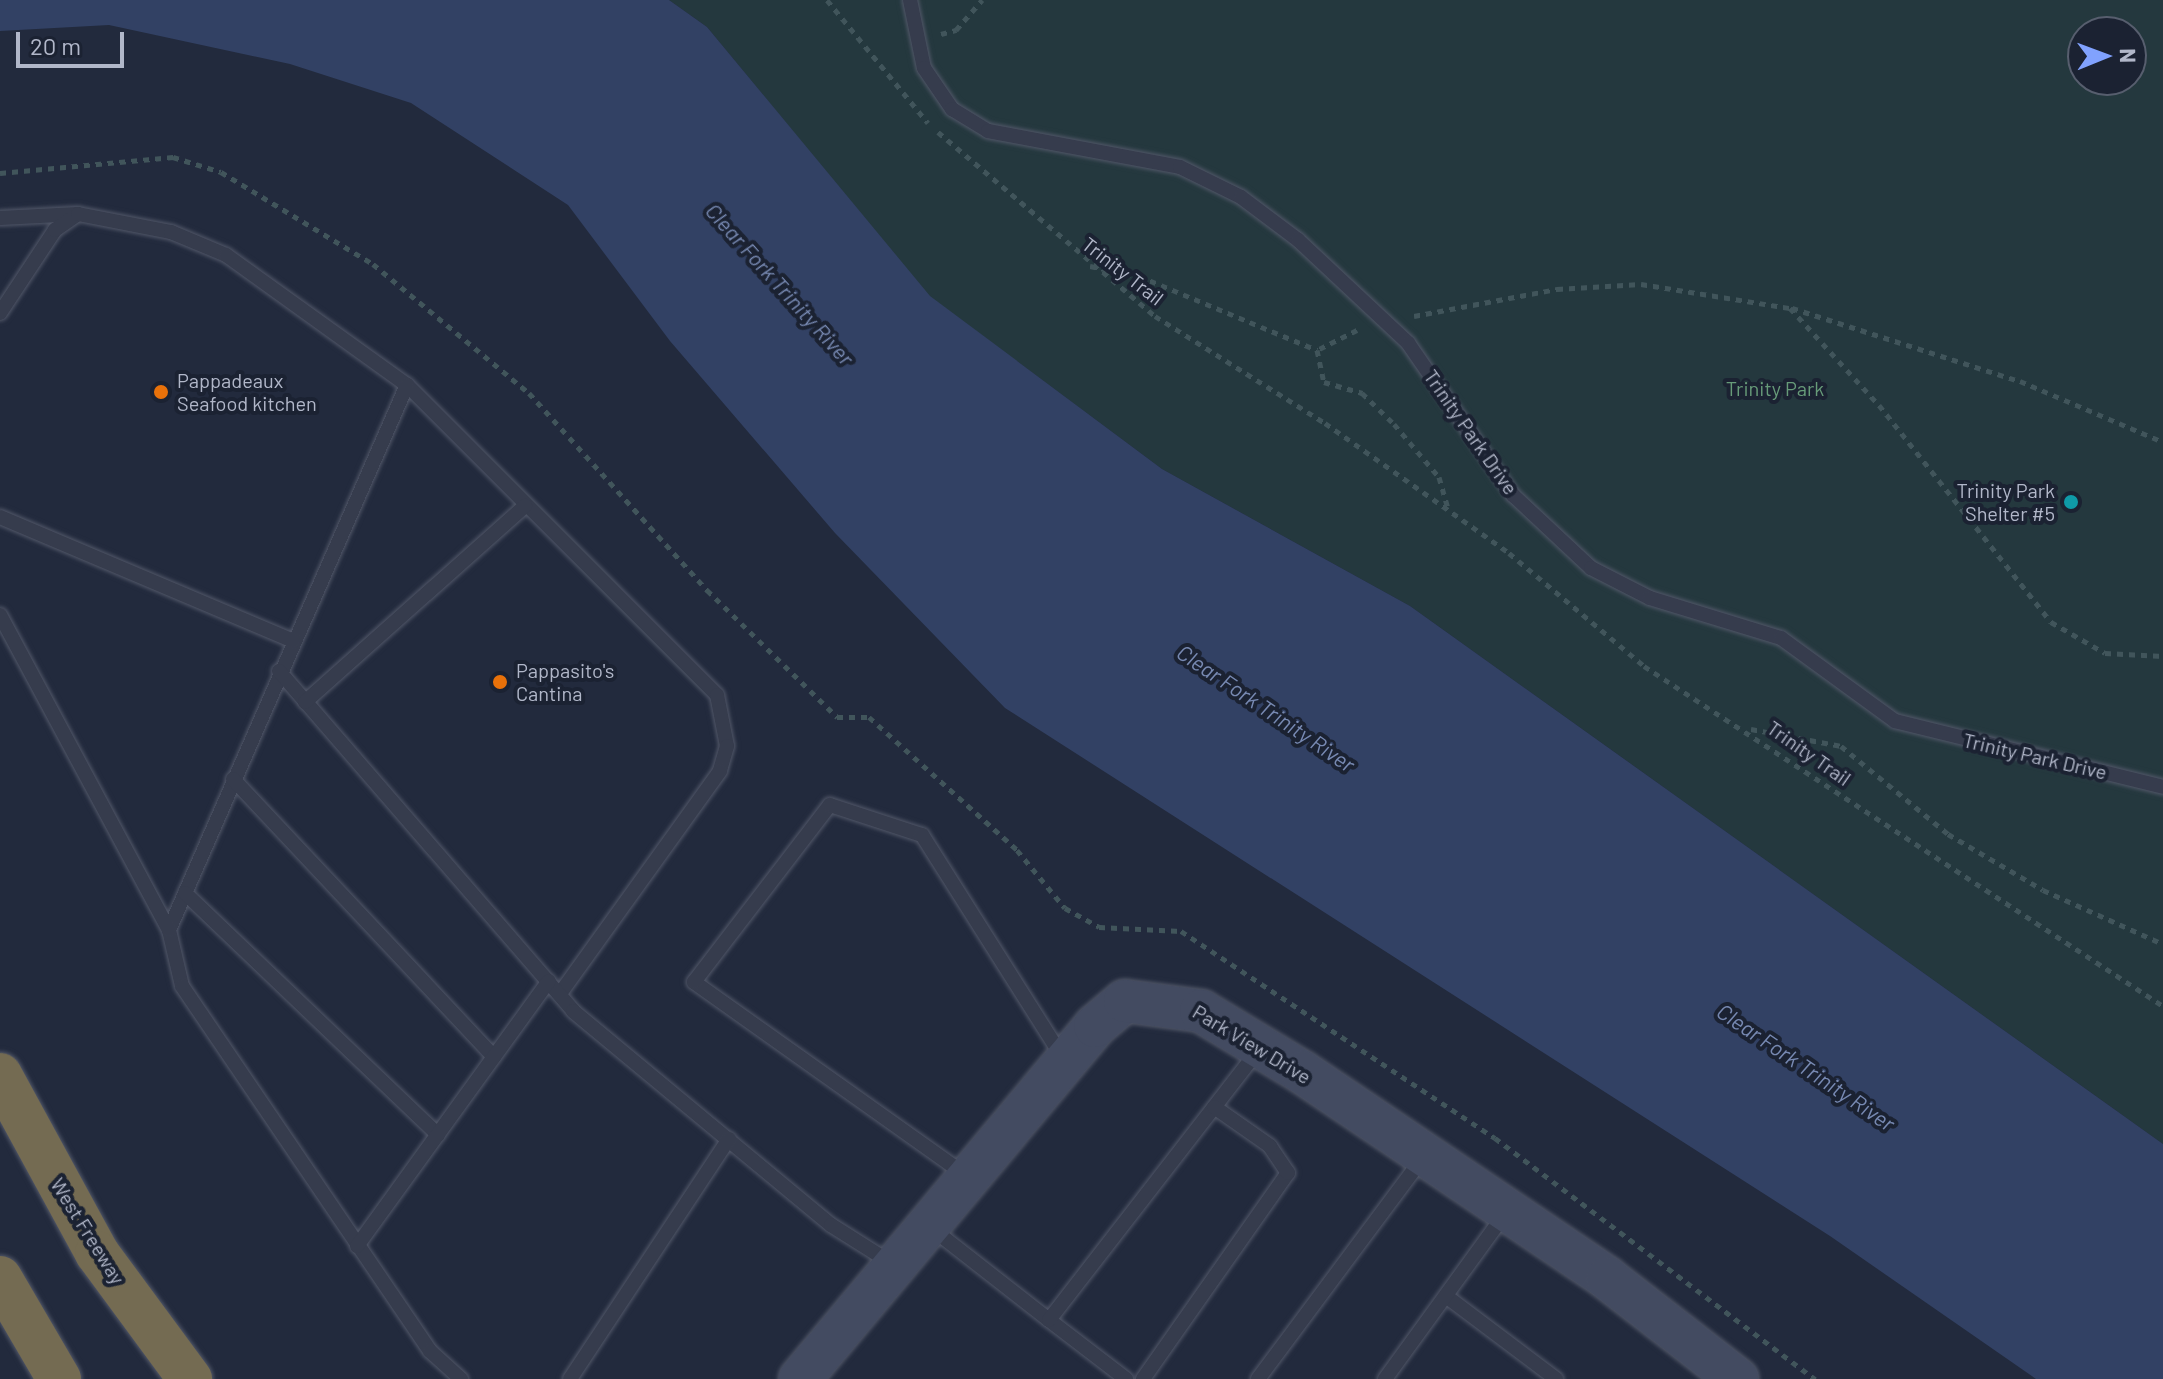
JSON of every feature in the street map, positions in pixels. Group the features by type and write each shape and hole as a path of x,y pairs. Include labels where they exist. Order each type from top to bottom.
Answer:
{"highway":[{"name":"West Freeway","path":"0,1075 97,1253 190,1379"},
{"path":"0,1278 59,1379"}],"street":[{"name":"Park View Drive","path":"800,1379 1065,1061 1125,1001 1180,1003 1260,1047 1507,1211 1737,1379"}],"lane":[{"name":"Trinity Park Drive","path":"910,0 924,68 952,109 988,131 1180,167 1264,214 1385,323 1461,412 1513,495 1591,568 1650,598 1781,638 1895,721 2163,787"},
{"path":"0,218 78,214 171,232 226,255 407,385 717,695 727,746 720,771 560,994"},
{"path":"0,313 55,230 78,214"},
{"path":"169,930 279,671 407,385"},
{"path":"305,702 525,506"},
{"path":"0,517 293,641"},
{"path":"0,615 169,930 182,986 430,1351 461,1379"},
{"path":"279,671 560,994 831,1225 895,1266"},
{"path":"233,779 494,1057"},
{"path":"969,1177 694,982 830,805 922,835 1065,1061"},
{"path":"185,893 438,1135"},
{"path":"357,1246 549,981"},
{"path":"1049,1320 1260,1047"},
{"path":"1143,1379 1288,1173 1270,1146 1214,1107"},
{"path":"570,1379 729,1139"},
{"path":"1258,1379 1425,1155"},
{"path":"1385,1379 1507,1211"},
{"path":"928,1225 1126,1379"},
{"path":"1446,1296 1556,1379"}],"path":[{"name":"Trinity Trail","path":"827,0 911,108 1087,265 1449,510 1644,666 1747,728 2163,1006"},
{"path":"918,42 956,30 982,0"},
{"path":"0,173 173,157 221,172 373,264 510,375 707,590 837,717 869,717 1017,850 1065,908 1099,927 1181,931 1495,1138 1815,1379"},
{"path":"1087,265 1139,276 1317,350"},
{"path":"1317,350 1346,332 1385,323 1557,289 1641,284 1790,308 2020,381 2163,442"},
{"path":"1790,308 1879,405 2051,622 2105,653 2163,656"},
{"path":"1317,350 1324,382 1362,393 1394,424 1439,477 1449,510"},
{"path":"1747,728 1841,746 1948,834 2043,890 2163,944"}],"green space":[{"name":"Trinity Park","path":"669,0 2163,0 2163,1144 1410,606 1162,469 929,296 707,27"}],"water":[{"name":"Clear Fork Trinity River","path":"0,0 669,0 707,27 930,296 1162,469 1410,606 2163,1144 2163,1379 2036,1379 1830,1236 1005,708 835,533 670,341 568,205 411,103 290,64 109,25 0,31"}],"place":[{"name":"Pappadeaux Seafood kitchen","path":"161,392"},
{"name":"Trinity Park Shelter #5","path":"2071,502"},
{"name":"Pappasito's Cantina","path":"500,682"}]}
